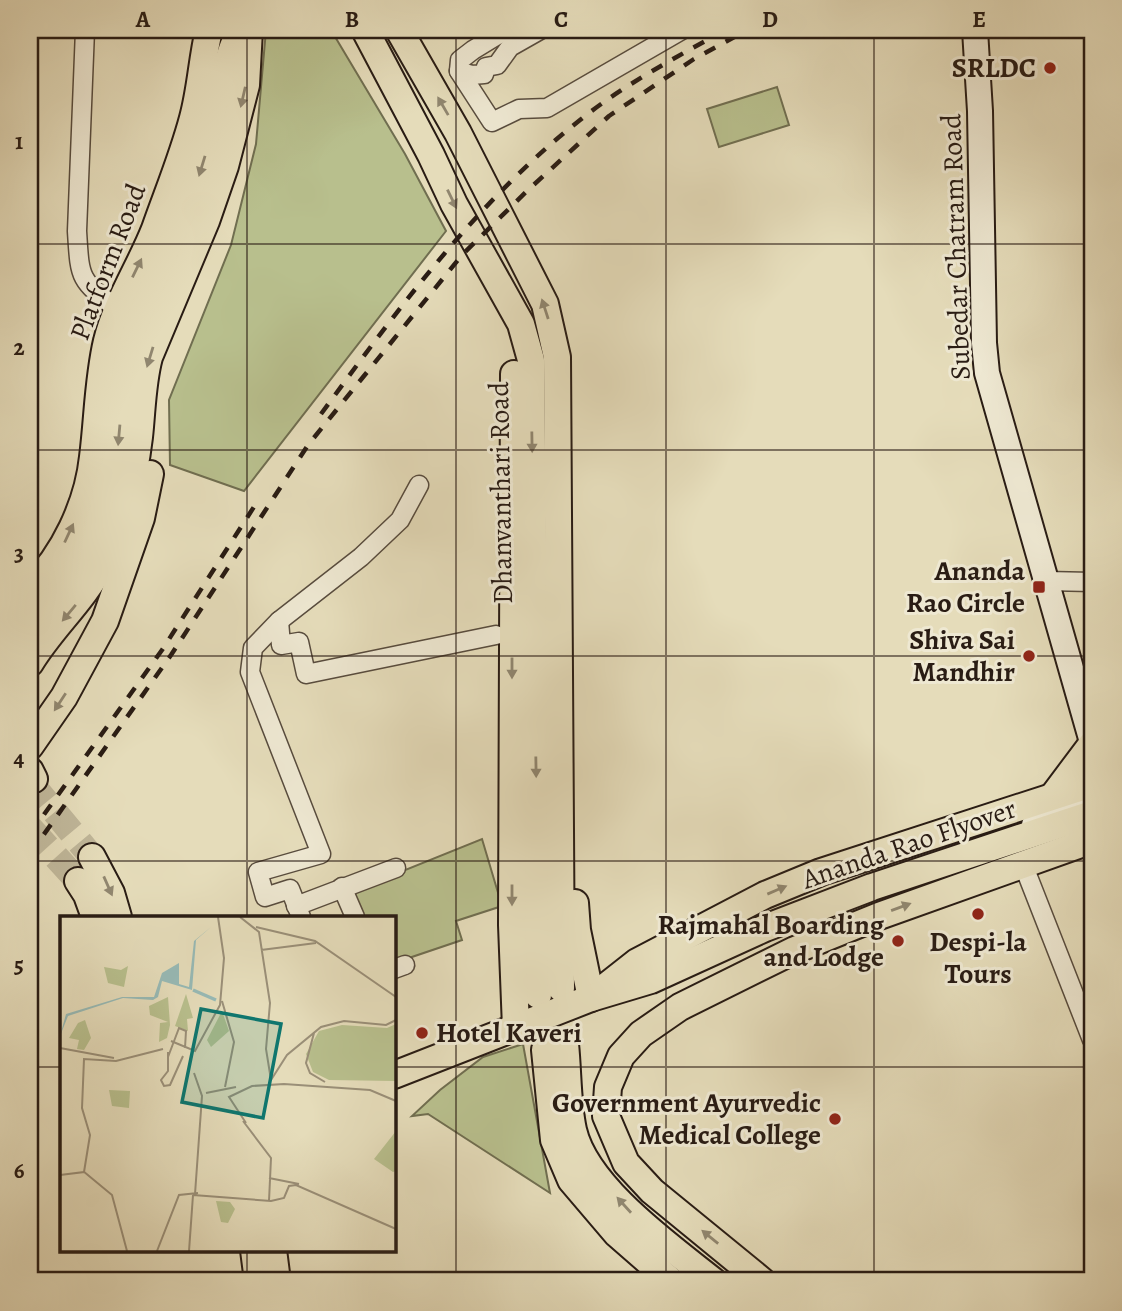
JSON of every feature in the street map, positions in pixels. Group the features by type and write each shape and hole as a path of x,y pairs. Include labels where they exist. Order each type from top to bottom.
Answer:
{"main road":[{"name":"Platform Road","path":"30,588 66,541 86,491 93,460 107,340 117,309 148,246 187,138 199,90 209,30"},
{"path":"30,619 51,602 66,584 105,504 117,453 124,380 130,352 148,299 201,171 224,72 240,30"},
{"path":"30,663 79,601 103,562 122,518 139,439 149,357 216,195 246,85 249,30"},
{"name":"Dhanvanthari Road","path":"365,30 454,204 521,324 531,360 566,997"},
{"path":"399,30 458,133 545,304 557,357 571,391 577,930 566,997"},
{"name":"Subedar Chatram Road","path":"975,30 981,111 984,343 987,373 1092,743"},
{"path":"499,282 514,367 512,925 516,1027"},
{"path":"30,746 64,697 105,621 141,518 150,473 150,450 139,439"},
{"path":"1053,796 1092,743"},
{"path":"396,1074 516,1027 566,997 765,895 821,872 1092,784"},
{"path":"1000,844 1092,793"},
{"name":"Ananda Rao Flyover","path":"566,997 651,980 757,932 872,887 1092,814"},
{"path":"762,1281 652,1191 625,1163 606,1116 608,1087 621,1056 641,1034 680,1007 795,950 879,916 1092,840"},
{"path":"92,857 111,893 118,916"},
{"path":"78,881 87,895 95,916"},
{"path":"641,1034 646,1020 659,1005 747,957 756,943 757,932"},
{"path":"671,1281 617,1234 571,1180 554,1140 555,1047 573,1130 585,1162 640,1223 713,1281"},
{"path":"254,1252 258,1281"},
{"path":"273,1252 276,1281"}],"street":[{"path":"85,30 77,231 79,262 83,279 88,286 117,309"},
{"path":"506,30 460,60 459,71 492,122 519,109 547,108 682,30"},
{"path":"459,71 472,75 484,74 486,67 497,65 510,47 540,30"},
{"path":"396,868 342,887 299,912 290,889 265,897 258,872 321,855 250,672 253,648 279,621 361,557 400,520 419,485"},
{"path":"1046,581 1092,582"},
{"path":"279,621 281,645 299,642 306,674 496,635"},
{"path":"1023,864 1092,1040"},
{"path":"342,887 355,916"}],"green space":[{"path":"266,30 331,30 405,154 446,231 244,491 170,465 169,400 231,245 256,144"},
{"path":"777,87 789,125 719,147 707,109"},
{"path":"482,839 502,906 456,921 462,940 396,962 396,916 363,916 353,891"},
{"path":"523,1044 550,1193 428,1114 412,1116 440,1090 483,1057"}],"tunnel":[{"path":"30,782 92,857"},
{"path":"30,828 78,881"},
{"path":"561,988 565,1044"}],"railway":[{"path":"321,414 410,296 507,185 597,107 651,72 725,30"},
{"path":"30,854 171,655 308,445 462,255 609,116 694,59 747,30"},
{"path":"30,834 162,650 259,499"}],"place":[{"name":"SRLDC","path":"1050,68"},
{"name":"Ananda Rao Circle","path":"1039,587"},
{"name":"Shiva Sai Mandhir","path":"1029,656"},
{"name":"Despi-la Tours","path":"978,914"},
{"name":"Rajmahal Boarding and Lodge","path":"898,941"},
{"name":"Hotel Kaveri","path":"422,1033"},
{"name":"Government Ayurvedic Medical College","path":"835,1119"}]}
